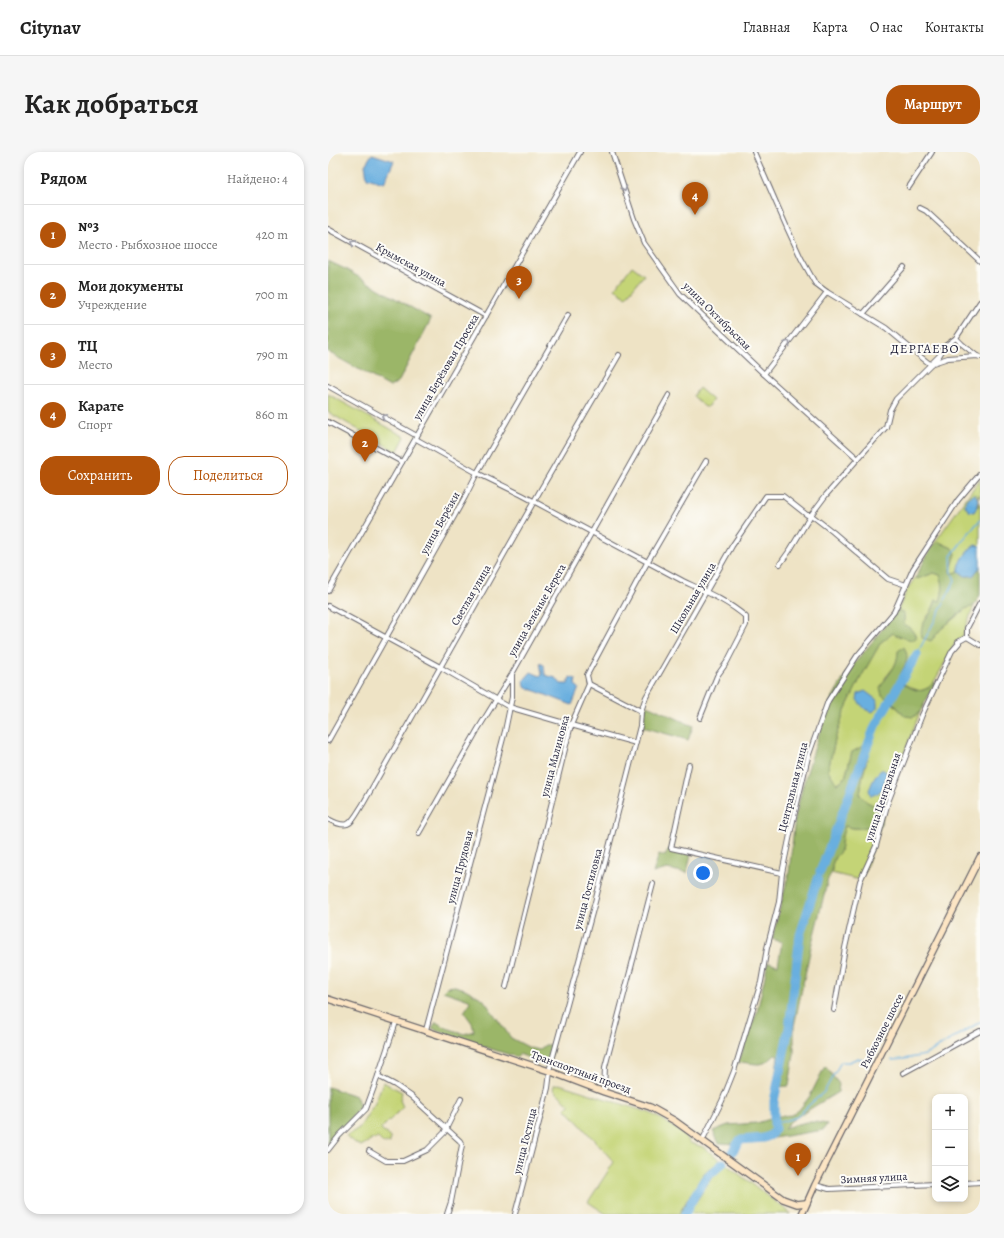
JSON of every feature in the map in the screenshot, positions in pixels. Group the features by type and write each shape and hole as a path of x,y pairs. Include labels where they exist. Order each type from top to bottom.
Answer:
{"main road":[{"name":"Рыбхозное шоссе","path":"802,1214 806,1203 980,857"},
{"name":"Транспортный проезд","path":"328,999 550,1071 604,1092 650,1107 675,1121 784,1199 797,1204 806,1203"}],"street":[{"name":"улица Берёзовая Просека","path":"328,591 580,152"},
{"name":"улица Октябрьская","path":"612,152 634,219 644,243 680,294 764,374 858,459"},
{"path":"754,152 801,258 815,283 886,328 930,364"},
{"path":"909,188 932,152"},
{"path":"920,208 926,211 980,260"},
{"name":"Крымская улица","path":"328,229 486,316"},
{"path":"863,314 904,267"},
{"path":"764,374 827,292"},
{"path":"780,564 826,495 886,427 890,410 896,399 939,356 945,346 956,338 980,302"},
{"name":"улица Берёзки","path":"328,741 477,473 568,314"},
{"path":"956,338 978,356"},
{"name":"Светлая улица","path":"328,819 340,825 347,825 351,822 363,804 618,355"},
{"path":"930,364 948,358 978,356"},
{"path":"328,386 477,473 648,561 683,581 707,592 742,613 746,617 746,622 727,662 717,676 700,718"},
{"name":"улица Зелёные Берега","path":"419,833 478,729 512,674 669,395"},
{"path":"328,422 402,462"},
{"name":"улица Малиновка","path":"506,987 571,726 589,684 587,675 648,561 706,461"},
{"name":"Центральная улица","path":"702,1141 722,1101 734,1071 759,989 778,902 782,873 792,825 808,757 828,701 857,656 894,612 913,569 958,500 980,474"},
{"name":"Школьная улица","path":"641,711 646,698 732,546 766,496 783,496 807,515 812,515"},
{"path":"812,515 888,579 906,585"},
{"path":"980,603 966,628 967,637 980,645"},
{"path":"328,606 440,667 509,707 571,726 636,743"},
{"name":"улица Центральная","path":"834,1010 845,948 860,882 876,846 888,802 922,715 952,651 959,643 958,642 967,637"},
{"name":"улица Прудовая","path":"426,1030 503,739 512,696 512,674"},
{"path":"589,684 641,711"},
{"name":"улица Гостиловка","path":"550,1071 636,743 640,726 641,711"},
{"path":"689,765 671,848 782,873"},
{"path":"604,1092 605,1067 653,884"},
{"path":"328,1150 339,1136 366,1109 396,1022"},
{"path":"903,1073 980,1031"},
{"name":"улица Гостица","path":"517,1214 546,1095 550,1071"},
{"path":"378,1076 411,1096 460,1141 462,1145 451,1202 447,1214"},
{"path":"369,1151 386,1161 403,1161 427,1150 444,1133 461,1099"},
{"path":"968,1183 980,1182"},
{"name":"Зимняя улица","path":"815,1186 829,1189 932,1184"}],"green space":[{"path":"328,261 345,269 431,319 399,381 390,387 328,352"},
{"path":"632,266 644,275 626,297 615,288"},
{"path":"699,388 713,400 706,408 693,396"},
{"path":"328,394 405,437 397,452 328,412"},
{"path":"980,479 980,498 978,495 978,507 980,501 980,546 963,559 959,567 959,571 950,573 956,554 952,548 939,542 932,546"},
{"path":"939,542 952,548 956,553 950,573 959,571 962,574 970,576 973,575 980,567 980,595 974,606 965,609 941,629 931,641 922,638 921,630 936,600 940,601 943,585 940,575 934,573 917,579 917,575 932,546"},
{"path":"934,573 940,575 943,588 940,601 936,600 931,612 926,618 931,640 941,629 965,609 974,606 962,637 955,643 934,682 928,688 920,691 904,684 901,673 906,664 898,658 894,667 885,678 882,695 893,703 898,709 913,717 920,712 891,787 882,798 878,808 867,802 860,795 868,755 852,752 845,778 836,784 828,770 836,736 845,710 861,677 881,642 904,625 904,614 898,610 908,588 917,575 917,579"},
{"path":"898,610 904,614 904,625 910,628 917,638 911,640 893,633 881,642 861,677 845,710 836,736 828,770 837,784 845,778 852,752 863,746 868,755 860,795 867,802 878,807 882,798 891,787 892,788 879,830 870,826 863,828 851,828 845,826 840,852 835,857 832,865 832,872 828,879 811,947 794,1026 794,1054 789,1086 774,1087 778,1056 775,1055 761,1064 738,1063 757,1012 768,962 778,965 782,942 772,939 789,873 795,818 803,785 831,700 846,674"},
{"path":"904,647 907,657 901,673 904,684 916,690 923,690 934,682 935,684 920,712 913,717 905,716 893,703 882,695 880,688 896,662 898,651"},
{"path":"647,705 693,726 688,740 643,727 644,714"},
{"path":"845,826 851,828 863,828 870,826 879,830 865,871 861,878 856,879 831,873 835,857 840,852"},
{"path":"669,849 691,854 687,873 667,869 653,873 659,854 665,856"},
{"path":"455,986 465,989 483,999 511,1038 530,1048 539,1050 545,1045 552,1045 552,1054 546,1065 531,1061 527,1057 519,1054 517,1057 459,1039 432,1028 436,1022 444,1027 464,1034 474,1031 472,1023 464,1012 470,1003 469,1000 443,991 447,987"},
{"path":"825,1066 839,1084 838,1092 792,1120 784,1128 806,1122 815,1122 827,1124 823,1130 737,1144 719,1143 713,1131 728,1125 757,1123 780,1116 792,1115 799,1110 810,1096"},
{"path":"383,1082 402,1092 400,1100 403,1107 381,1129 390,1138 390,1143 383,1143 378,1138 373,1139 361,1146 346,1136 359,1128 375,1103"},
{"path":"559,1084 650,1113 666,1122 684,1134 690,1143 703,1147 790,1214 688,1214 708,1183 724,1167 691,1193 679,1214 606,1214 588,1202 614,1162 565,1108 570,1105 553,1089 554,1085"},
{"path":"328,1087 356,1096 360,1106 344,1128 328,1143"},
{"path":"719,1162 724,1167 708,1183 688,1214 679,1214 703,1174"}],"water":[{"path":"372,154 394,161 384,183 367,178 365,165"},
{"path":"974,494 977,497 978,502 977,508 974,512 969,511 965,506 968,498"},
{"path":"975,545 980,546 980,567 973,576 965,576 959,571 960,564 967,553"},
{"path":"540,663 544,665 545,675 556,678 561,684 568,684 570,677 576,679 575,685 579,688 572,705 525,687 524,680 531,672 540,676 542,674"},
{"path":"865,691 877,700 877,708 873,712 865,709 857,700 858,694"},
{"path":"881,770 884,770 887,773 882,789 878,793 871,796 869,790 875,776"}],"waterway":[{"path":"945,600 955,580 952,573 951,556 980,520"},
{"path":"917,654 944,603"},
{"path":"820,872 875,726 917,654"},
{"path":"730,1155 740,1140 764,1138 771,1135 775,1129 774,1101 789,1028 800,935 818,878"},
{"path":"892,1060 925,1055 980,1022"},
{"path":"774,1124 797,1117 824,1092 841,1062 849,1062 858,1058 872,1061"},
{"path":"685,1214 705,1179 723,1163"}],"place":[{"name":"Карате","path":"695,215"},
{"name":"ТЦ","path":"519,299"},
{"name":"Мои документы","path":"365,462"},
{"name":"№3","path":"798,1176"}],"district":[{"name":"ДЕРГАЕВО","path":"925,348"}]}
